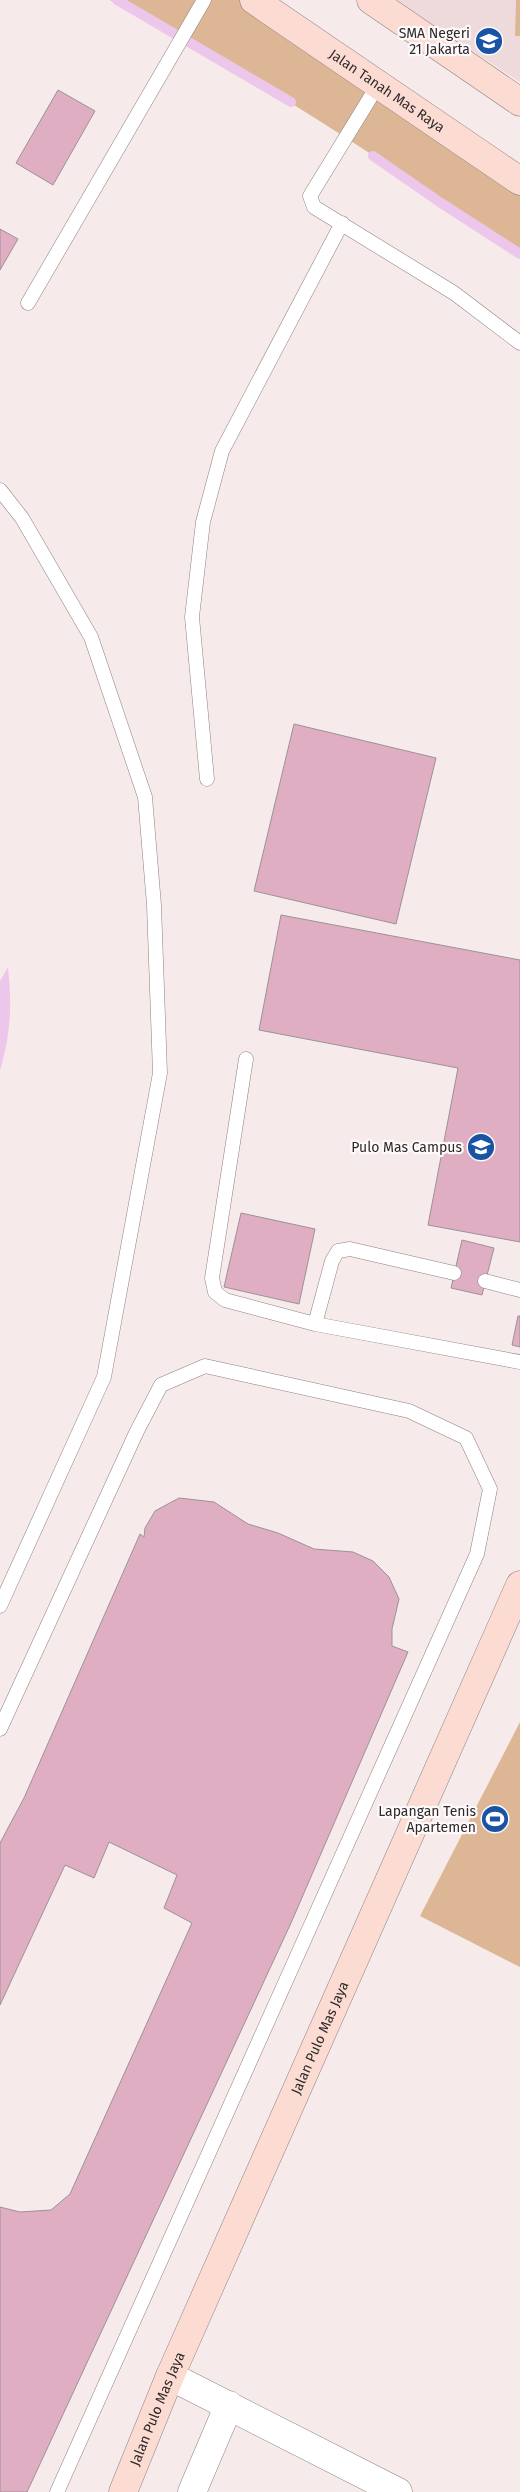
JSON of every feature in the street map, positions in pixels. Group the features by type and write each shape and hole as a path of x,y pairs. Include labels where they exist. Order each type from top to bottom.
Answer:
{"street":[{"name":"Jalan Tanah Mas Raya","path":"254,0 375,90 520,181"},
{"path":"371,0 520,102"},
{"name":"Jalan Pulo Mas Jaya","path":"123,2492 170,2376 520,1586"},
{"path":"170,2376 398,2492"},
{"path":"192,2492 229,2405"}],"lane":[{"path":"28,303 203,1"},
{"path":"375,90 331,159 310,196 311,202 314,207 342,223 381,250 454,293 520,343"},
{"path":"207,779 192,617 203,522 222,451 342,223"},
{"path":"0,490 22,518 91,637 145,797 154,905 160,1072 104,1377 0,1606"},
{"path":"246,1059 212,1278 215,1292 225,1300 315,1324 520,1362"},
{"path":"315,1324 332,1261 338,1251 350,1249 454,1273"},
{"path":"486,1281 520,1290"},
{"path":"0,1729 137,1431 161,1385 206,1366 409,1411 466,1438 490,1489 476,1554 57,2492"}],"shaded area":[{"path":"110,0 246,0 520,181 520,253 319,120 216,58"},
{"name":"SMA Negeri 21 Jakarta","path":"394,0 520,0 520,82"},
{"path":"516,0 520,0 520,36 515,36"},
{"path":"8,967 10,1019 0,1070 0,981"},
{"name":"Lapangan Tenis Apartemen","path":"520,1722 520,1967 420,1916"}],"building":[{"path":"58,90 95,111 53,185 16,163"},
{"path":"0,229 18,239 0,270"},
{"path":"294,724 436,758 396,924 254,891"},
{"name":"Pulo Mas Campus","path":"281,915 520,960 520,1242 428,1225 458,1068 259,1030"},
{"path":"241,1213 315,1229 299,1304 224,1287"},
{"path":"462,1240 494,1248 482,1295 451,1288"},
{"path":"518,1316 520,1316 520,1347 512,1345"},
{"path":"179,1498 214,1502 248,1524 278,1533 314,1549 353,1552 373,1561 389,1577 399,1599 392,1629 392,1646 408,1652 291,1923 27,2492 0,2492 0,2207 20,2212 51,2210 70,2194 192,1923 164,1908 177,1875 109,1842 94,1878 65,1865 0,2005 0,1843 24,1798 140,1534 144,1537 145,1528 155,1511"}],"waterway":[{"path":"117,0 291,102"},
{"path":"373,156 520,254"}],"place":[{"name":"SMA Negeri 21 Jakarta","path":"489,41"},
{"name":"Pulo Mas Campus","path":"481,1147"},
{"name":"Lapangan Tenis Apartemen","path":"495,1819"}]}
